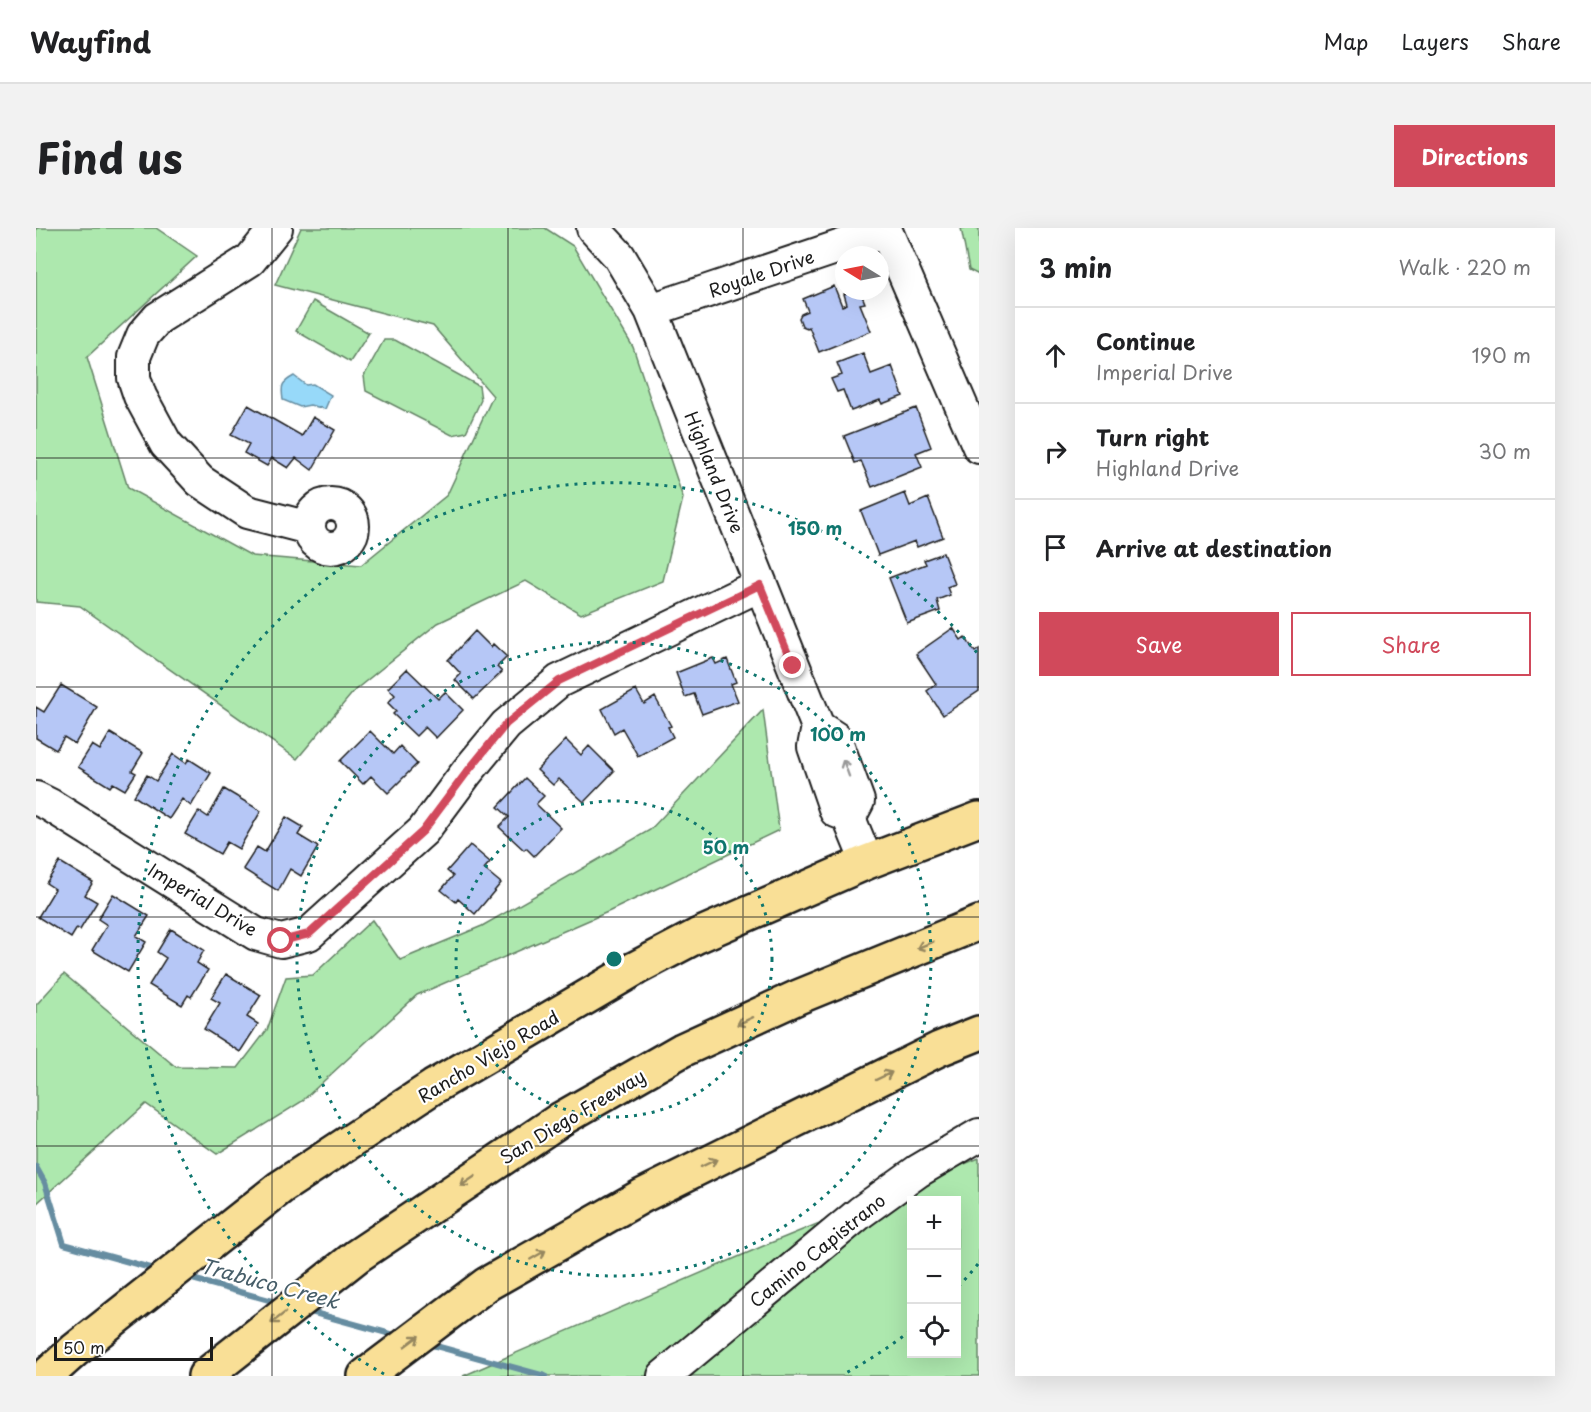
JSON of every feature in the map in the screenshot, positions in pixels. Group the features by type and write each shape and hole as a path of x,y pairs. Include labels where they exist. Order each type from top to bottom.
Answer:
{"main road":[{"name":"Rancho Viejo Road","path":"46,1376 75,1350 281,1187 433,1087 636,968 697,936 867,862 979,819"},
{"name":"San Diego Freeway","path":"205,1376 357,1256 561,1119 682,1050 798,997 979,923"},
{"path":"365,1376 487,1284 642,1196 939,1049 979,1033"}],"street":[{"path":"276,228 250,260 158,318 143,335 134,357 134,378 140,396 166,444 200,482 247,512 309,528"},
{"name":"Highland Drive","path":"593,228 619,256 651,310 818,727 836,738 858,801 849,818 867,862"},
{"name":"Royale Drive","path":"651,310 886,231 979,447"},
{"name":"Imperial Drive","path":"36,798 256,934 281,941 309,934 423,831 506,724 559,681 760,585"},
{"name":"Camino Capistrano","path":"666,1374 861,1212 918,1171 979,1135"}],"green space":[{"path":"36,228 156,228 197,256 87,357 128,488 252,556 361,565 447,495 493,396 433,326 275,285 301,228 545,228 573,246 633,347 683,498 663,581 581,614 526,581 438,623 355,690 297,759 80,606 36,602"},
{"path":"961,228 979,228 979,275 969,270"},
{"path":"313,301 369,333 350,362 296,331"},
{"path":"384,340 395,340 479,386 481,400 466,432 452,435 366,391 364,376"},
{"path":"763,710 779,830 610,911 417,995 301,1102 217,1154 146,1104 36,1204 36,1005 64,974 176,1067 238,1068 267,1030 286,977 313,975 372,920 400,960 482,926 650,830"},
{"path":"979,1158 979,1376 463,1376 768,1244"}],"water":[{"path":"294,376 306,385 313,384 331,395 325,409 310,405 300,407 283,400 283,385"}],"building":[{"path":"834,286 835,300 840,300 842,306 847,304 846,300 864,300 865,303 860,304 871,331 819,352 809,327 802,326 799,318 801,314 808,311 803,299"},
{"path":"863,353 871,374 892,366 903,396 882,404 880,400 851,411 843,390 837,392 831,379 842,375 837,363"},
{"path":"248,405 302,436 313,417 335,430 312,470 296,458 288,468 272,458 267,466 244,453 249,444 231,435"},
{"path":"916,408 931,447 916,453 922,467 872,487 861,461 855,463 844,436"},
{"path":"905,493 910,506 928,498 943,537 917,547 915,541 878,555 861,511"},
{"path":"943,553 955,584 947,587 950,595 937,600 940,611 907,623 889,578 926,564 924,560"},
{"path":"953,628 961,640 965,637 975,652 979,649 979,691 943,715 927,691 936,684 916,654"},
{"path":"475,631 491,647 493,644 507,657 497,667 502,672 474,699 455,680 461,674 448,660"},
{"path":"713,658 716,664 727,659 736,682 731,684 738,701 702,714 694,694 685,697 676,673"},
{"path":"407,669 438,699 445,692 463,710 436,738 425,727 416,736 393,714 396,711 388,703 395,695 388,688"},
{"path":"61,685 97,707 75,744 64,737 56,750 36,738 36,707 44,712"},
{"path":"636,690 644,704 655,697 671,726 668,727 673,737 638,756 622,728 614,733 602,709"},
{"path":"370,731 393,754 400,746 417,764 388,793 371,776 363,784 340,761"},
{"path":"110,733 143,753 132,771 136,773 125,790 113,783 110,787 78,767 92,745 100,750"},
{"path":"566,740 581,755 589,746 614,771 584,802 559,779 553,785 537,770"},
{"path":"173,754 186,763 189,759 211,773 191,806 182,799 169,819 134,796 147,775 156,781"},
{"path":"525,778 544,796 536,804 561,828 534,856 499,827 509,817 498,807"},
{"path":"224,789 261,811 239,849 227,842 220,854 185,834 199,811 208,817"},
{"path":"286,817 303,827 298,835 318,847 301,876 290,869 278,891 243,869 257,847 265,852"},
{"path":"470,845 490,862 484,869 501,883 475,914 458,899 456,902 441,890 453,876 447,871"},
{"path":"60,862 93,882 85,895 97,902 80,930 77,928 71,938 38,917 55,889 46,883"},
{"path":"113,894 149,916 136,936 146,942 128,972 92,950 107,925 98,919"},
{"path":"171,929 204,950 197,963 208,970 191,997 188,995 182,1005 149,985 166,958 157,952"},
{"path":"226,974 261,995 247,1017 258,1024 240,1052 204,1029 220,1003 211,998"}],"waterway":[{"name":"Trabuco Creek","path":"36,1167 45,1183 64,1244 158,1270"},
{"name":"Trabuco Creek","path":"185,1277 280,1303"},
{"name":"Trabuco Creek","path":"307,1311 398,1336"},
{"name":"Trabuco Creek","path":"425,1343 545,1376"}],"route":[{"path":"281,941 309,934 423,831 506,724 559,681 760,585 793,666"}]}
